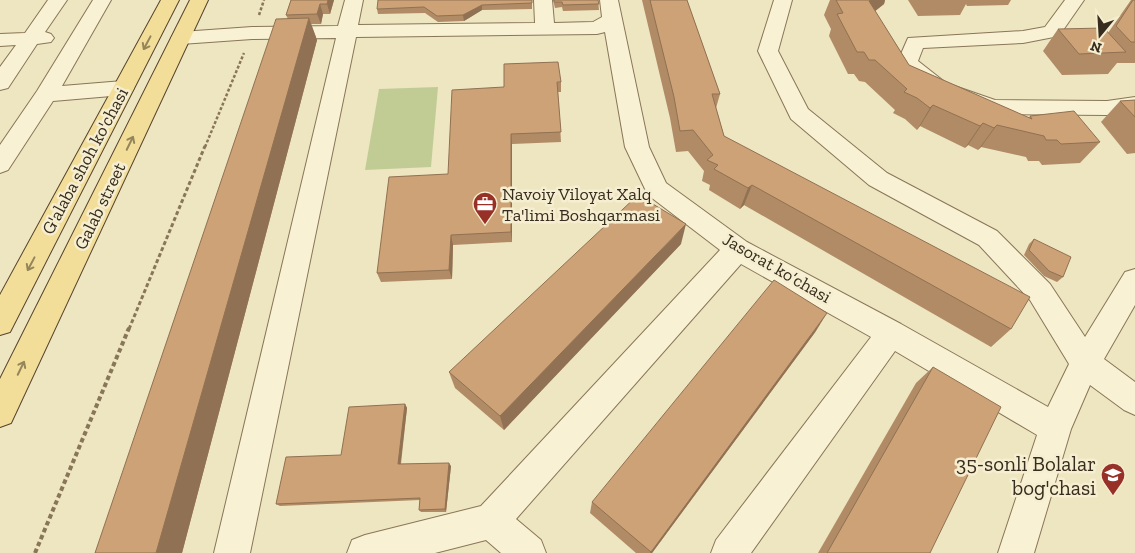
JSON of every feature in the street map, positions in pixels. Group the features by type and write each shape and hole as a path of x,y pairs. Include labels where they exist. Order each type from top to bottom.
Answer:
{"main road":[{"name":"G'alaba shoh ko'chasi","path":"0,323 170,0"},
{"name":"Galab street","path":"0,412 199,0"}],"street":[{"path":"0,83 58,0"},
{"path":"0,164 46,94 102,0"},
{"path":"232,553 354,0"},
{"path":"543,0 545,29"},
{"path":"783,0 768,51 799,114 878,179 988,238 1040,292 1085,363 1135,400"},
{"path":"1075,0 1052,32 1023,37 915,42 907,63 938,88 994,107 1107,108 1135,104"},
{"path":"181,38 252,32 597,28 611,10"},
{"name":"Jasorat ko‘chasi","path":"611,10 637,147 657,189 738,249 892,333 1054,428"},
{"path":"0,40 80,36"},
{"path":"46,94 124,88"},
{"path":"365,553 491,521 738,249"},
{"path":"1016,553 1054,428 1085,363 1135,280"},
{"path":"729,553 892,333"},
{"path":"491,521 528,553"}],"path":[{"path":"35,553 264,0"}],"green space":[{"path":"438,87 431,167 365,170 379,89"}],"building":[{"path":"291,0 328,0 327,4 320,4 317,14 286,15"},
{"path":"378,0 532,0 532,3 482,5 463,15 437,16 424,7 377,9"},
{"path":"554,0 598,0 599,4 563,5 562,2 554,2"},
{"path":"650,0 687,0 720,94 712,94 724,136 1030,297 1011,329 752,185 748,188 714,169 718,165 707,160 713,155 693,130 680,131 674,97"},
{"path":"836,0 871,0 869,1 909,65 1032,119 1030,116 1074,111 1100,142 1061,144 1057,140 1046,140 1044,136 997,125 994,128 983,123 980,126 933,105 930,108 917,98 904,92 907,89 875,60 869,60 864,52 857,52 837,14 843,13"},
{"path":"1133,0 1135,0 1135,42 1131,42 1116,26"},
{"path":"309,18 156,553 95,553 276,19"},
{"path":"1104,28 1126,52 1079,54 1058,29"},
{"path":"558,62 561,82 557,82 561,132 511,134 511,232 451,235 449,270 377,273 389,177 448,174 452,90 504,87 504,64"},
{"path":"1135,100 1135,117 1120,101"},
{"path":"638,195 686,224 500,416 449,372"},
{"path":"1034,239 1071,257 1063,277 1049,271 1029,250"},
{"path":"774,280 827,313 651,552 592,502"},
{"path":"933,367 1001,407 930,553 827,553"},
{"path":"405,404 398,464 449,463 445,509 419,510 420,498 276,504 286,457 341,455 349,407"}],"place":[{"name":"Navoiy Viloyat Xalq Ta'limi Boshqarmasi","path":"485,225"},
{"name":"35-sonli Bolalar bog'chasi","path":"1113,496"}]}
